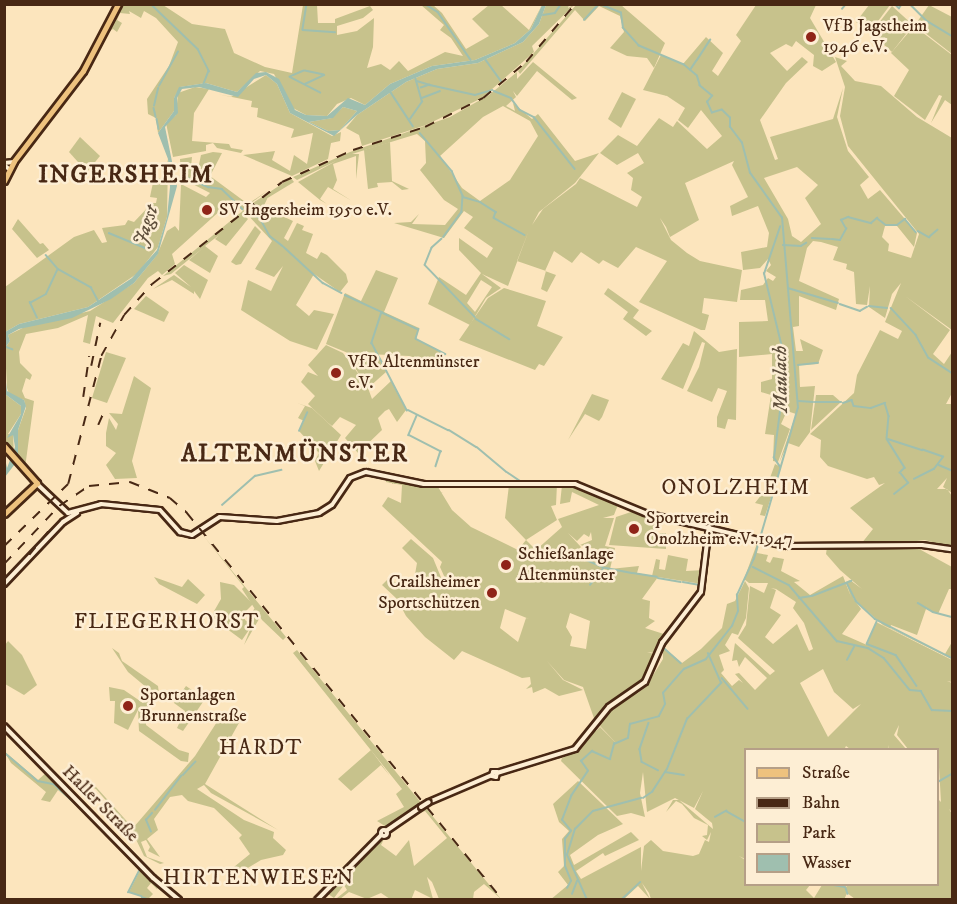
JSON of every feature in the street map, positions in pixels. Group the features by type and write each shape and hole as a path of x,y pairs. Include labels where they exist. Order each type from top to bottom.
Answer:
{"main road":[{"path":"6,171 81,73 118,4"},
{"path":"4,446 32,484 68,513 75,514"},
{"path":"64,521 68,513 107,504 162,511 180,532 192,536 220,518 277,521 319,513 332,505 348,481 362,473 403,481 582,486 645,513 710,526 789,547 922,545 952,549"},
{"path":"4,514 32,484"},
{"path":"4,584 64,521 88,507"},
{"path":"317,900 381,835 385,836 386,831 429,802 497,773 575,749 609,707 645,682 662,643 701,592 710,526"},
{"name":"Haller Straße","path":"4,726 153,878 179,900"}],"green space":[{"path":"119,5 163,5 192,24 225,29 234,53 265,67 292,73 303,5 317,5 318,23 335,23 335,19 370,6 373,10 363,18 337,26 337,35 357,31 374,18 373,47 367,68 381,64 390,70 399,61 408,71 445,52 463,56 451,38 440,30 444,25 421,5 433,5 442,13 466,49 489,36 472,19 489,5 501,5 529,30 542,5 531,29 515,43 475,60 432,66 390,84 365,105 351,98 337,104 327,116 306,115 291,107 274,74 260,71 237,92 206,83 180,87 174,98 174,111 158,133 156,118 148,114 147,99 169,66 178,42 156,18 144,11 141,18 129,11 130,14 120,13 117,20 122,23 117,32 113,29 104,35 86,71 117,8 122,7"},
{"path":"546,5 569,5 568,8 574,5 532,46 534,52 482,98 426,125 362,146 359,135 346,128 357,115 406,82 437,69 478,63 523,42 539,24"},
{"path":"576,5 621,5 665,43 654,68 647,58 627,56 610,48 624,32 620,16 599,6 585,21 575,10 520,74 518,71"},
{"path":"756,5 816,5 810,18 836,62 822,71 813,66 814,55 796,41 792,47 786,44 770,53 787,71 802,57 808,62 786,83 760,120 775,160 778,159 770,137 833,119 843,88 837,117 848,151 869,177 860,185 868,199 880,190 917,233 914,247 897,226 885,226 882,237 889,244 888,251 911,258 919,234 848,146 840,116 845,87 835,57 847,61 841,66 855,81 881,86 917,117 952,138 952,330 905,296 950,330 933,354 944,364 952,352 952,393 946,404 952,404 952,493 948,490 952,496 952,548 924,544 939,544 925,540 917,541 921,544 841,545 839,544 861,544 873,529 850,508 885,483 879,485 874,477 867,479 828,466 820,457 821,440 810,434 854,393 857,375 880,330 898,339 902,331 885,322 901,283 892,294 885,318 869,307 870,286 867,305 856,304 854,272 846,269 847,264 833,260 838,247 821,242 813,241 807,248 799,281 839,299 836,310 799,296 799,326 793,327 796,351 803,351 800,339 823,350 818,364 799,365 800,387 815,386 810,432 799,447 788,443 779,463 796,414 787,411 781,424 790,429 778,462 773,461 774,435 765,434 771,395 761,392 761,382 772,379 772,354 739,357 739,322 768,321 765,300 740,300 741,290 763,285 768,278 773,281 776,277 766,271 771,265 768,259 760,268 743,270 741,252 767,247 769,233 758,206 732,216 730,206 748,197 732,165 734,161 685,183 699,220 670,237 660,218 671,240 687,253 700,261 742,270 737,302 704,298 702,313 709,315 705,330 639,302 667,261 636,247 618,268 603,260 599,264 581,252 572,263 554,251 545,271 517,261 508,286 482,274 501,288 486,298 470,325 428,304 439,277 466,295 481,273 459,250 459,238 487,258 493,248 464,228 473,217 464,211 444,238 394,223 411,222 419,214 412,224 445,225 458,209 444,200 420,170 426,163 425,141 417,134 352,154 359,154 356,179 356,156 333,164 337,180 333,189 352,201 328,187 320,199 327,204 320,200 298,182 336,161 297,180 293,177 350,152 450,117 489,95 517,72 517,79 533,62 577,98 572,100 537,71 517,96 513,91 516,97 506,106 515,111 513,103 532,119 538,114 575,161 599,153 575,183 539,212 532,225 543,209 576,184 580,178 637,207 642,197 631,190 633,178 627,173 644,163 638,153 617,165 600,153 618,135 637,146 659,118 673,127 677,121 707,149 722,136 701,110 688,128 678,120 685,108 667,96 643,90 661,55 683,64 706,37 723,53 712,71 718,76 741,41 736,35","holes":["503,106 530,121 538,136 510,180 480,201 462,188 440,156 483,117","797,167 818,185 805,198 821,224 801,242 792,236 788,219 764,178","481,280 492,287 475,312 467,303","947,478 943,487 946,489 937,489"]},
{"path":"869,5 890,5 870,32 856,22"},
{"path":"929,5 952,17 952,54 915,25"},
{"path":"892,6 913,25 892,52 871,33"},
{"path":"914,26 952,55 952,105 945,100 931,123 942,96 939,95 925,120 894,96 909,70 891,53"},
{"path":"266,75 277,84 290,113 332,136 341,132 340,141 331,143 328,159 292,176 243,155 275,151 272,160 290,171 294,155 307,164 313,133 291,138 294,129 257,117 258,108 251,107 252,101 231,97"},
{"path":"195,87 209,89 194,113 192,141 229,144 231,148 243,150 241,153 217,148 213,143 206,145 206,151 173,157 166,123 176,115 178,93"},
{"path":"622,92 636,99 621,128 608,119"},
{"path":"343,107 357,111 340,130 328,131 309,122 332,118"},
{"path":"80,137 100,156 87,172 69,152"},
{"path":"390,142 392,181 409,189 402,190 392,182 377,183 378,187 368,189 364,150"},
{"path":"213,152 222,153 210,176 248,204 267,191 242,210 232,200 172,254 175,264 162,275 158,271 148,278 113,323 96,316 90,344 83,342 88,315 58,328 26,334 19,352 20,363 32,375 30,380 26,378 22,391 25,398 34,401 25,468 17,462 18,430 26,408 24,400 9,394 7,388 5,348 10,341 8,335 29,325 90,311 134,283 157,255 167,231 175,226 179,231 181,184 206,197 210,193 181,178 180,159 192,157 191,167 198,169 201,155"},
{"path":"168,159 167,217 158,247 138,273 88,307 19,324 5,332 5,287 74,237 94,230 102,243 107,242 102,228 125,225 128,220 134,222 152,203 156,203 157,198 150,197 154,178 164,179"},
{"path":"291,178 294,182 268,198 259,216 263,218 269,210 293,221 284,238 288,241 297,223 304,226 302,230 313,234 306,253 317,259 321,252 327,255 346,274 348,282 340,292 314,274 296,305 309,316 314,310 334,314 317,350 290,341 241,310 248,280 271,291 283,266 274,277 255,269 272,241 245,212 243,214 248,219 226,246 215,239 219,235 205,246 218,256 210,273 189,260 203,248 171,274 163,276 250,205"},
{"path":"18,219 40,244 43,243 49,250 37,258 12,229"},
{"path":"255,226 261,232 241,264 236,265 231,262"},
{"path":"184,265 208,280 200,299 194,291 194,294 172,280 153,289 174,275 191,287 175,273"},
{"path":"376,270 398,278 384,312 419,328 416,339 446,354 436,364 409,356 348,353 326,344 345,293 361,301"},
{"path":"546,271 556,275 547,292 541,289"},
{"path":"504,288 546,301 537,326 563,337 544,366 539,364 535,370 459,340 488,298"},
{"path":"608,288 639,310 633,318 652,331 646,336 623,319 628,312 604,294"},
{"path":"146,296 169,312 164,322 134,309"},
{"path":"694,331 719,352 737,349 736,420 728,419 725,429 717,427 717,417 727,391 718,388 712,402 687,391 699,367 705,343 702,342 683,389 661,379 683,343 689,346"},
{"path":"326,345 343,353 363,380 346,354 379,358 386,372 368,388 372,399 391,381 406,410 397,422 389,409 385,411 378,418 382,430 358,453 345,438 356,425 340,417 332,426 308,404 315,396 301,382 308,372 318,376 308,365"},
{"path":"106,352 126,358 107,403 92,398"},
{"path":"134,376 151,388 132,461 137,478 115,479 106,465 116,453 106,446 106,433 109,418 116,430 118,424 109,413 122,414"},
{"path":"5,394 21,406 21,414 8,434 13,434 14,457 5,443"},
{"path":"592,394 609,400 602,417 599,421 585,414 568,440"},
{"path":"816,395 833,395 841,402 811,430"},
{"path":"297,403 312,408 341,435 319,471 315,461 319,453 299,431 304,421 298,418 305,406"},
{"path":"775,464 781,467 765,516 760,515 763,505 755,503 766,489"},
{"path":"386,478 416,484 500,484 427,486 438,487 452,510 471,527 518,550 526,540 536,550 562,527 558,519 599,505 572,492 570,502 560,504 562,486 585,487 619,502 614,515 603,518 614,518 605,546 615,548 610,569 639,566 637,573 652,576 656,559 660,560 659,569 665,570 668,555 688,559 686,571 704,570 702,584 658,577 642,599 650,601 649,618 655,621 645,628 667,635 656,653 647,652 654,654 653,661 656,656 645,681 598,714 595,721 583,687 564,680 547,661 563,680 583,690 559,696 545,688 533,693 532,687 526,689 531,684 530,677 522,678 462,651 454,660 425,637 406,616 397,599 382,585 389,578 402,587 414,580 417,563 402,548 411,539 433,558 445,587 449,587 440,567 442,562 382,506 388,497 401,503 402,485 386,482","holes":["591,532 592,540 580,545 607,552 604,563 577,551 581,547 568,533 577,541 584,534 589,537","505,609 529,619 526,618 518,642 500,628","570,613 590,621 586,649 570,646 572,637 566,627"]},
{"path":"502,484 557,486 556,505 551,506 557,520 526,540 505,518 509,485"},
{"name":"Sportverein Onolzheim e.V. 1947","path":"634,511 657,518 656,533 666,533 666,549 609,545 616,517"},
{"path":"202,534 286,637 283,640 262,620 242,589 244,587"},
{"path":"758,541 757,553 768,555 766,561 770,563 773,557 784,559 781,571 800,581 794,582 810,595 843,576 851,597 846,582 850,580 862,589 826,554 827,547 920,546 921,550 952,567 952,589 949,589 938,614 926,609 917,635 891,625 890,628 945,654 952,642 952,659 883,625 853,598 861,609 842,634 867,645 876,622 952,660 952,682 947,681 952,683 952,812 949,809 952,814 952,899 855,899 847,893 844,900 651,899 642,883 650,899 638,886 624,899 550,900 568,885 558,872 564,866 562,839 569,831 559,822 553,804 578,781 623,824 598,835 570,855 574,865 631,832 639,840 605,856 603,853 576,871 581,879 641,847 641,871 644,846 651,840 663,851 693,856 699,854 705,840 709,842 711,832 707,840 702,836 707,835 708,825 694,818 682,804 676,801 666,812 673,800 679,800 675,798 647,812 643,772 640,793 645,817 631,813 617,816 561,761 562,758 579,751 585,744 558,758 582,745 596,726 596,731 600,727 618,745 600,726 605,715 598,723 608,710 644,685 659,656 649,681 635,695 646,687 663,659 663,647 682,663 701,649 722,628 727,604 735,601 745,581 749,588 746,618 738,635 732,633 725,645 730,651 719,655 724,670 721,673 732,686 739,680 743,683 735,674 739,673 755,690 767,678 745,657 739,667 737,660 732,661 735,643 770,675 775,671 738,638 746,625 750,586 764,593 768,583 749,583 744,579","holes":["771,588 776,589 796,602 793,608 804,623 813,649 809,651 797,624 773,644 765,637 781,615 770,608 776,590","823,669 834,692 853,709 861,704 828,737 800,683","703,791 695,809 712,823 713,829 679,800 694,808"]},
{"path":"154,577 182,587 188,579 205,595 197,604 159,584"},
{"path":"220,582 234,585 253,604 242,615 246,621 256,617 252,612 255,608 259,619 244,645 251,627 242,640 215,620 213,613 221,599"},
{"path":"8,641 22,655 37,685 24,695 5,684 5,645"},
{"path":"112,648 119,653 122,661 158,686 159,694 146,710 146,725 179,750 189,753 188,762 181,761 139,731 138,710 128,730 114,723 115,701 110,701 109,687 124,690 143,703 152,692 128,672"},
{"path":"297,650 422,804 388,828 377,821 404,807 396,794 402,789 293,653"},
{"path":"186,686 205,699 183,731 177,728 185,711 174,703"},
{"path":"224,711 240,721 205,784 278,830 211,793 204,785 197,789 244,820 274,832 273,838 286,850 283,855 261,860 231,878 229,871 250,854 239,838 242,835 214,808 188,801 182,795 170,797 154,819 158,830 147,839 160,857 148,851 150,847 146,840 141,842 147,857 164,863 160,864 144,856 131,829 96,789 78,783 96,787 133,828 195,756"},
{"path":"371,750 390,776 381,765 351,791 338,779"},
{"path":"4,751 38,780 47,772 90,816 58,790 50,802 41,800 46,792 11,763"},
{"path":"425,807 501,899 484,884 474,892 473,899 439,899 432,882 427,877 433,899 415,890 411,900 390,899 381,893 367,899 349,892 340,899 337,898 347,890 344,885 334,898 325,892 384,839 381,845 396,856 409,840 414,866 447,838 425,811 397,824"},
{"path":"141,868 159,886 157,889 151,883 147,888 153,894 148,899 129,892"}],"water":[{"path":"542,5 546,5 539,24 523,42 478,63 437,69 406,82 357,115 334,136 290,113 277,84 266,75 254,79 238,97 199,87 182,89 177,98 178,113 165,127 177,186 158,254 134,283 111,299 72,318 19,329 8,335 10,341 5,348 5,332 19,324 88,307 132,278 157,250 167,217 170,187 168,159 158,133 174,111 174,98 179,87 206,83 237,92 256,73 266,72 279,79 295,110 306,115 327,116 348,98 365,105 390,84 432,66 475,60 515,43 531,29","holes":["343,107 357,111 340,130 328,131 309,122 333,118"]},
{"path":"4,364 7,391 24,400 26,406 18,430 18,460 5,477 5,458 7,468 15,447 13,435 7,438 21,414 21,406 5,394"}],"waterway":[{"path":"151,4 198,49 209,71 204,84"},
{"path":"307,4 303,30 335,32"},
{"path":"425,4 438,12 471,60"},
{"name":"Maulach","path":"543,15 555,13 561,4"},
{"name":"Maulach","path":"567,888 571,881 565,866 565,839 571,831 562,820 571,796 588,771 581,761 592,751 610,759 614,744 628,738 630,724 659,716 665,704 663,693 684,669 706,659 732,626 738,611 737,595 754,559 798,408 782,218 750,173 742,143 730,127 730,118 722,110 712,113 707,102 712,96 700,86 697,76 684,65 639,46 623,28 621,13 599,4"},
{"path":"842,9 846,4"},
{"path":"895,4 899,8 902,4"},
{"path":"910,4 927,21 952,36"},
{"path":"584,20 598,5"},
{"path":"697,60 710,40"},
{"path":"159,86 178,52"},
{"path":"486,60 501,81"},
{"path":"690,70 696,61"},
{"path":"304,71 290,77 320,92"},
{"path":"305,71 324,75 305,84"},
{"path":"410,119 422,102 415,78"},
{"path":"417,81 430,85 421,88"},
{"path":"430,85 475,95 492,90"},
{"path":"154,106 158,88"},
{"path":"390,91 413,126"},
{"path":"422,98 440,91"},
{"path":"494,91 511,98 520,110 534,117 575,169"},
{"path":"154,108 156,117"},
{"path":"157,119 159,129"},
{"path":"420,133 452,171 463,196 462,212 444,237"},
{"path":"181,175 208,187 222,189 243,209"},
{"path":"463,197 480,202 496,212 494,218 525,235"},
{"path":"246,212 260,218 270,236 283,246"},
{"path":"832,239 840,240 846,229 841,220 848,217 871,223 877,218 886,225 897,225 905,219 916,232"},
{"path":"780,227 764,274 786,364 774,458 780,467"},
{"path":"918,231 929,237 937,230"},
{"name":"Jagst","path":"109,233 150,250"},
{"path":"812,238 830,239"},
{"path":"442,239 432,248 425,265 475,317"},
{"path":"783,245 801,246 806,243"},
{"path":"284,247 323,283 342,293"},
{"path":"46,255 58,269 91,287 98,300"},
{"path":"37,318 30,303 46,294 57,270"},
{"path":"788,288 838,303"},
{"path":"345,295 382,312 372,343 379,357"},
{"path":"840,304 860,311 867,307"},
{"path":"869,306 887,308"},
{"path":"891,308 916,335 929,358 952,373"},
{"path":"383,313 418,329"},
{"path":"476,319 509,339"},
{"path":"419,329 416,339 445,354"},
{"path":"4,346 12,349"},
{"path":"380,358 407,410"},
{"path":"798,365 818,363"},
{"path":"843,403 852,400 854,406 871,408 885,403 889,416 887,438"},
{"path":"799,401 813,402"},
{"path":"815,402 841,402"},
{"path":"408,410 448,430"},
{"path":"299,431 307,413"},
{"path":"417,416 409,435 441,451 436,466"},
{"path":"449,430 476,447"},
{"path":"887,439 905,468 900,473"},
{"path":"888,439 922,450"},
{"path":"477,447 506,471"},
{"path":"914,479 934,469 943,457 923,450"},
{"path":"939,465 951,470"},
{"path":"222,505 255,476 281,470"},
{"path":"507,472 522,482"},
{"path":"894,494 908,483 901,474"},
{"path":"573,554 602,567"},
{"path":"753,567 789,585 837,641 868,648 884,658 910,690 921,691 932,710 952,711"},
{"path":"590,585 604,568"},
{"path":"606,568 632,573"},
{"path":"633,573 657,577"},
{"path":"658,578 681,582"},
{"path":"812,596 851,581"},
{"path":"683,582 700,585"},
{"path":"847,583 856,601 875,619 952,658"},
{"path":"799,598 811,596"},
{"path":"918,603 933,612 952,617"},
{"path":"877,622 867,644 896,655 917,686"},
{"path":"663,647 681,663"},
{"path":"847,660 854,647"},
{"name":"Maulach","path":"643,798 652,792 667,769 687,719 721,683 708,654"},
{"path":"722,678 748,709"},
{"path":"649,723 640,749 642,762 658,770"},
{"path":"4,752 38,781 54,784 88,815"},
{"path":"183,775 195,762"},
{"path":"665,772 684,775"},
{"path":"939,781 952,774"},
{"path":"155,810 181,776"},
{"name":"Maulach","path":"587,900 567,855 575,829 593,811 641,798"},
{"path":"715,817 726,811 744,821"},
{"path":"92,812 106,825"},
{"path":"151,832 146,820 152,813"},
{"path":"107,827 111,831"},
{"path":"113,832 119,838"},
{"path":"125,844 163,883"},
{"path":"140,870 129,892 141,896"},
{"path":"572,894 577,881"},
{"path":"621,900 640,882"},
{"path":"839,886 845,887"},
{"path":"846,888 848,894"},
{"path":"175,893 183,899"},
{"path":"142,897 147,899"}],"railway":[{"path":"4,546 68,484 101,356 124,315 152,284 282,182 353,150 425,127 483,98 526,62 575,4"},
{"path":"91,366 100,323"},
{"path":"83,397 89,356"},
{"path":"98,425 103,414"},
{"path":"4,564 59,506 89,486 130,482 170,498 187,513 503,900"},
{"path":"29,555 49,530"}],"place":[{"name":"VfB Jagstheim 1946 e.V.","path":"811,37"},
{"name":"SV Ingersheim 1950 e.V.","path":"207,210"},
{"name":"VfR Altenmünster e.V.","path":"336,373"},
{"name":"Sportverein Onolzheim e.V. 1947","path":"634,529"},
{"name":"Schießanlage Altenmünster","path":"506,565"},
{"name":"Crailsheimer Sportschützen","path":"492,593"},
{"name":"Sportanlagen Brunnenstraße","path":"128,706"}],"district":[{"name":"INGERSHEIM","path":"126,176"},
{"name":"ALTENMÜNSTER","path":"295,455"},
{"name":"ONOLZHEIM","path":"736,488"},
{"name":"FLIEGERHORST","path":"167,622"},
{"name":"HARDT","path":"261,748"},
{"name":"HIRTENWIESEN","path":"259,878"}]}
